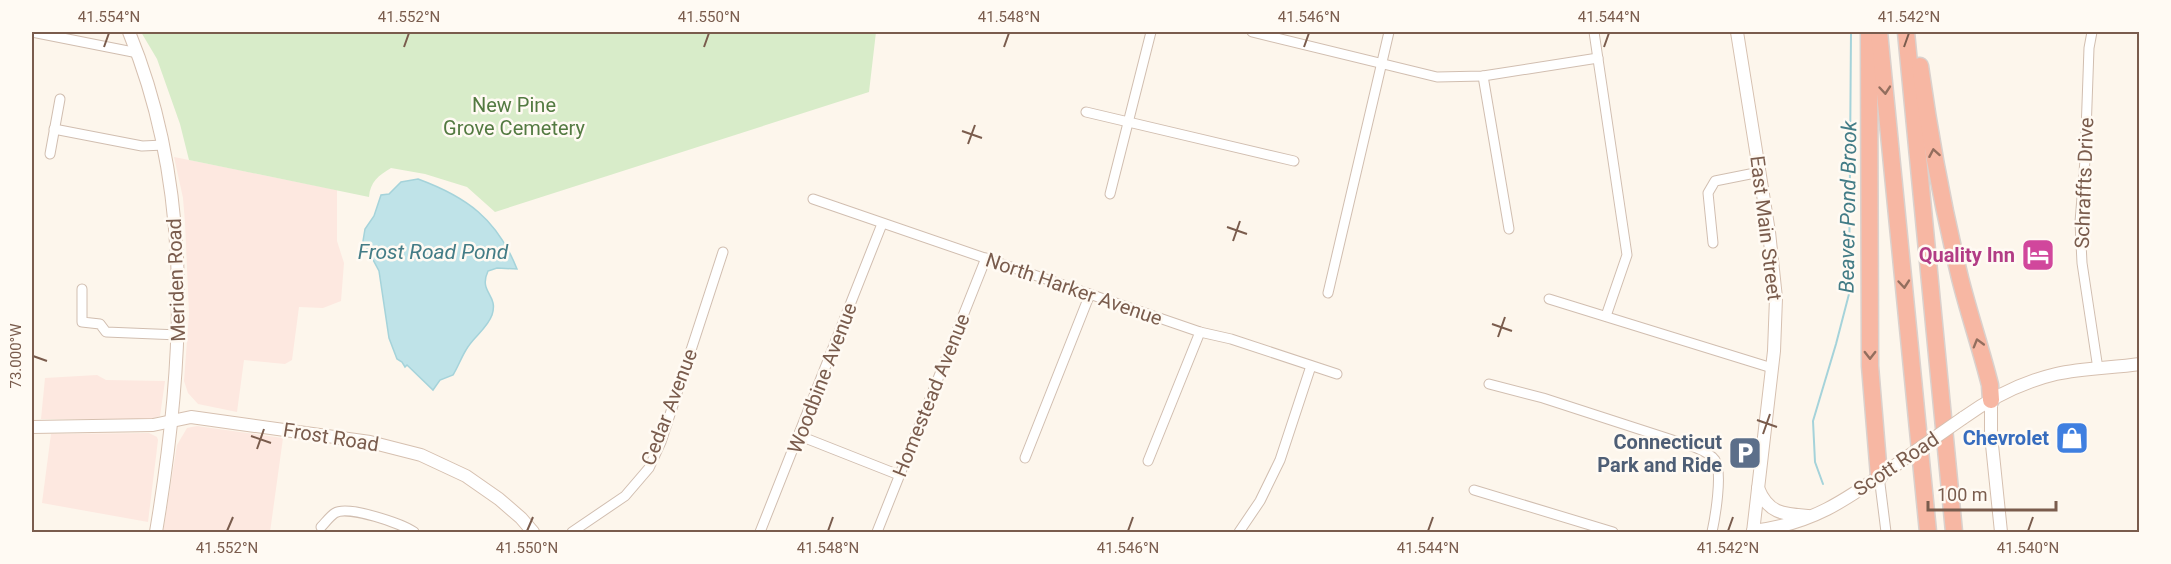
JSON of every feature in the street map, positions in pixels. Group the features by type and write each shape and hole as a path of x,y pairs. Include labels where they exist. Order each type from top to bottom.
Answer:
{"highway":[{"path":"1869,32 1870,366 1880,476"},
{"path":"1880,32 1928,532"},
{"path":"1906,32 1954,532"},
{"path":"1916,32 1941,194 1961,280 1989,380 1991,400"}],"main road":[{"name":"Meriden Road","path":"129,32 154,104 164,145 173,198 176,235 179,335 171,421 156,532"},
{"name":"East Main Street","path":"1737,32 1775,282 1772,368 1753,532"},
{"name":"Scott Road","path":"1753,532 1785,526 1812,516 1845,499 1991,400 2042,378 2139,364"},
{"path":"1991,400 1991,435 2001,532"},
{"name":"Frost Road","path":"32,427 153,425 192,417 370,442 421,455 452,468 480,485 521,518 533,532"},
{"path":"1758,488 1763,500 1771,508 1785,514 1812,516"}],"street":[{"path":"32,32 138,53"},
{"path":"1110,194 1151,32"},
{"path":"1252,32 1437,77 1483,76 1598,58"},
{"path":"1328,293 1389,32"},
{"path":"1594,32 1628,255 1606,316"},
{"name":"Schraffts Drive","path":"2092,32 2080,222 2082,263 2098,369"},
{"path":"1483,76 1509,229"},
{"path":"50,154 60,99"},
{"path":"1086,112 1294,161"},
{"path":"54,129 142,146 164,145"},
{"path":"1713,243 1708,193 1710,186 1715,181 1760,172"},
{"name":"North Harker Avenue","path":"813,200 1200,332 1231,339 1337,374"},
{"name":"Woodbine Avenue","path":"760,532 800,436 882,224"},
{"name":"Cedar Avenue","path":"572,532 625,496 649,468 664,431 723,252"},
{"name":"Homestead Avenue","path":"877,532 986,258"},
{"path":"82,289 82,322 100,324 106,332 179,335"},
{"path":"1025,458 1090,294"},
{"path":"1549,299 1772,368"},
{"path":"1148,461 1200,332"},
{"path":"1239,532 1260,501 1280,460 1311,366"},
{"path":"1490,384 1542,398 1694,447 1713,457 1718,471 1712,532"},
{"path":"800,436 899,475"},
{"path":"1880,476 1886,532"},
{"path":"1474,490 1613,532"},
{"path":"321,527 335,512 349,510 414,532"}],"shaded area":[{"path":"174,157 337,190 337,241 344,263 341,301 323,308 299,307 292,360 285,364 244,360 237,412 198,404 188,393 184,381 189,314 185,222 183,198"},
{"path":"97,375 106,380 165,381 160,416 151,419 41,419 45,378"},
{"path":"197,426 283,438 270,532 163,532 177,445 187,428"},
{"path":"149,433 158,440 148,522 42,503 51,434"}],"green space":[{"name":"New Pine Grove Cemetery","path":"141,32 876,32 869,92 495,212 467,187 425,174 391,168 376,180 371,187 369,197 189,160 180,124 157,59"}],"water":[{"name":"Frost Road Pond","path":"418,179 466,202 478,212 500,236 517,269 497,268 488,271 485,284 493,302 490,320 469,345 453,375 440,380 433,390 407,365 405,367 397,359 389,338 379,271 363,241 365,229 374,216 381,195 389,194 401,182"}],"waterway":[{"name":"Beaver Pond Brook","path":"1823,484 1815,462 1813,421 1849,294 1851,32"}],"place":[{"name":"Quality Inn","path":"2038,255"},
{"name":"Chevrolet","path":"2072,438"},
{"name":"Connecticut Park and Ride","path":"1745,453"}]}
